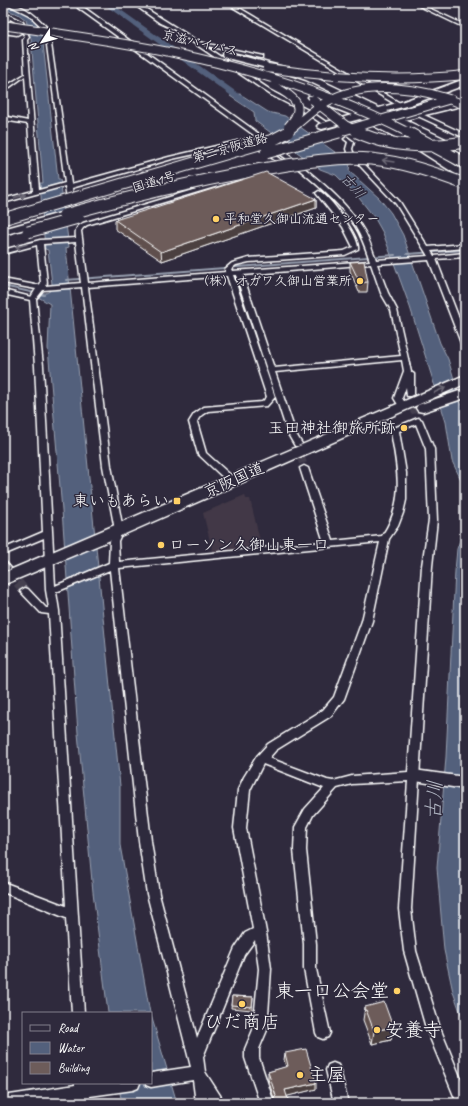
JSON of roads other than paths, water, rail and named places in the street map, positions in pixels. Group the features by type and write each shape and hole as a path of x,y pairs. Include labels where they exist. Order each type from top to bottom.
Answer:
{"highway":[{"name":"京滋バイパス","path":"4,21 158,46 225,61 332,94 380,117"},
{"name":"京滋バイパス","path":"4,21 136,46 220,64 305,89 380,117"},
{"path":"4,21 125,36 226,55 297,74 433,144 464,158"},
{"path":"4,21 158,53 275,83 294,90 316,102 349,127 373,138 395,143 418,145 442,145 465,142"},
{"path":"3,31 115,48 173,59 222,71 380,117 464,158"},
{"path":"158,46 329,79 421,86 441,90 465,99"},
{"path":"3,219 156,171 256,142 283,130 297,117 299,112 298,104 290,95 262,82 217,67"},
{"path":"264,67 317,75 361,79 425,79 465,74"},
{"path":"465,79 398,86 362,92 341,101 334,107 332,117 337,126 354,138 433,165 465,178"},
{"name":"国道1号","path":"3,214 149,169 307,130 331,131 380,117 465,82"},
{"path":"65,200 273,140 295,128 324,104 335,98 348,94 384,89 413,90 440,95 465,104"},
{"name":"第二京阪道路","path":"3,223 465,91"},
{"name":"第二京阪道路","path":"3,229 465,95"},
{"path":"380,117 430,104 465,99"},
{"name":"国道1号","path":"3,239 163,194 331,131 380,117 465,104"},
{"path":"380,117 465,178"},
{"path":"227,149 331,131"},
{"path":"3,232 186,181 256,167 339,155 447,144 465,137"},
{"path":"92,207 244,172 299,163 347,158 369,159 402,164 465,185"},
{"name":"京阪国道","path":"3,590 53,563 378,428 465,378"},
{"name":"京阪国道","path":"112,538 232,481 413,407 465,393"},
{"name":"京阪国道","path":"4,571 53,563"}],"street":[{"path":"7,3 31,14 47,30 66,185 74,226 80,226 234,179 285,167 301,168"},
{"path":"78,3 80,7 301,168 321,186 358,225 376,262 388,302 394,310 408,371 411,375 409,383 413,407 424,449 429,453"},
{"path":"134,3 273,94 308,112 331,131 350,142 348,149 350,152 398,203 426,249 465,343"},
{"path":"221,3 337,69 354,76 397,103"},
{"path":"228,3 251,19"},
{"path":"415,3 465,27"},
{"path":"4,21 14,18 24,26 27,37 25,40 37,191"},
{"path":"195,42 261,57"},
{"path":"337,69 342,74"},
{"path":"354,76 418,77 465,74"},
{"path":"3,90 24,76 28,75"},
{"path":"422,116 465,137"},
{"path":"3,118 32,123"},
{"path":"3,201 177,156 250,141 255,134"},
{"path":"232,481 202,454 193,422 194,417 207,409 264,404 271,396 228,269 239,262 345,253 356,248 350,235 331,206 304,177 285,167 250,141"},
{"path":"449,164 464,158"},
{"path":"134,168 177,196"},
{"path":"440,168 437,168 465,185"},
{"path":"80,226 78,231 78,240 85,285 107,466 112,538 112,566 145,841 153,894 196,1057"},
{"path":"3,252 41,242 78,240"},
{"path":"41,242 44,283 43,288 33,298 39,373 48,533 53,563 54,611 78,1012"},
{"path":"426,249 465,246"},
{"path":"3,281 43,288 465,256"},
{"path":"239,273 292,434 298,444"},
{"path":"3,292 33,298"},
{"path":"271,370 405,358"},
{"path":"408,371 398,398 413,407"},
{"path":"378,428 395,430 418,420 430,449 433,520 421,658 418,777 411,812 405,909 410,951 433,1028 464,1103"},
{"path":"267,1103 252,1058 252,1049 260,1030 265,969 260,932 240,828 244,790 254,769 272,747 327,713 339,699 367,621 385,539 392,530 399,516 403,492 395,430"},
{"path":"304,468 329,544"},
{"path":"3,552 48,533"},
{"path":"54,589 112,566 385,539"},
{"path":"25,591 44,611 54,611"},
{"path":"261,759 326,784 333,785 352,780 418,777 465,783"},
{"path":"323,1033 310,968 310,944 300,836 304,820 333,785"},
{"path":"3,887 71,914"},
{"path":"203,1103 192,1074 196,1057 239,952 249,937 260,932"},
{"path":"332,1070 341,1103"},
{"path":"152,1080 192,1074"},
{"path":"192,1074 218,1103"},
{"path":"3,1103 127,1084"}],"water":[{"path":"3,4 27,14 40,28 42,34 58,179 60,179 69,247 66,248 120,786 120,845 150,1012 108,1012 93,892 78,733 62,510 48,348 50,304 38,297 42,293 50,291 52,284 48,250 45,249 40,183 43,183 31,39 26,20 18,14 3,9"},
{"path":"240,94 268,112 285,116 350,163 349,171 379,198 391,213 403,235 440,343 448,359 465,416 465,488 452,461 446,422 410,307 383,233 374,217 359,198 336,175 320,169 255,121 254,112 230,96"},
{"path":"465,525 465,1025 453,992 444,950 437,868 446,757 455,571 457,549"},
{"path":"152,1018 177,1103 122,1103 118,1084 152,1084"}],"waterway":[{"name":"古川","path":"106,3 254,108"},
{"path":"224,3 290,41"},
{"path":"312,54 345,74"},
{"path":"355,80 365,87"},
{"path":"454,133 465,138"},
{"path":"407,254 465,250"},
{"path":"66,280 395,255"},
{"path":"3,286 44,295"}],"tunnel":[{"path":"440,168 449,163"},
{"path":"410,394 417,423"},
{"path":"298,444 304,468"},
{"path":"8,571 25,591"}],"place":[{"name":"平和堂久御山流通センター","path":"216,219"},
{"name":"（株）オガワ久御山営業所","path":"360,281"},
{"name":"玉田神社御旅所跡","path":"404,428"},
{"name":"東いもあらい","path":"177,501"},
{"name":"ローソン久御山東一口","path":"161,545"},
{"name":"東一口公会堂","path":"397,991"},
{"name":"ひだ商店","path":"242,1004"},
{"name":"安養寺","path":"377,1030"},
{"name":"主屋","path":"300,1075"}]}
